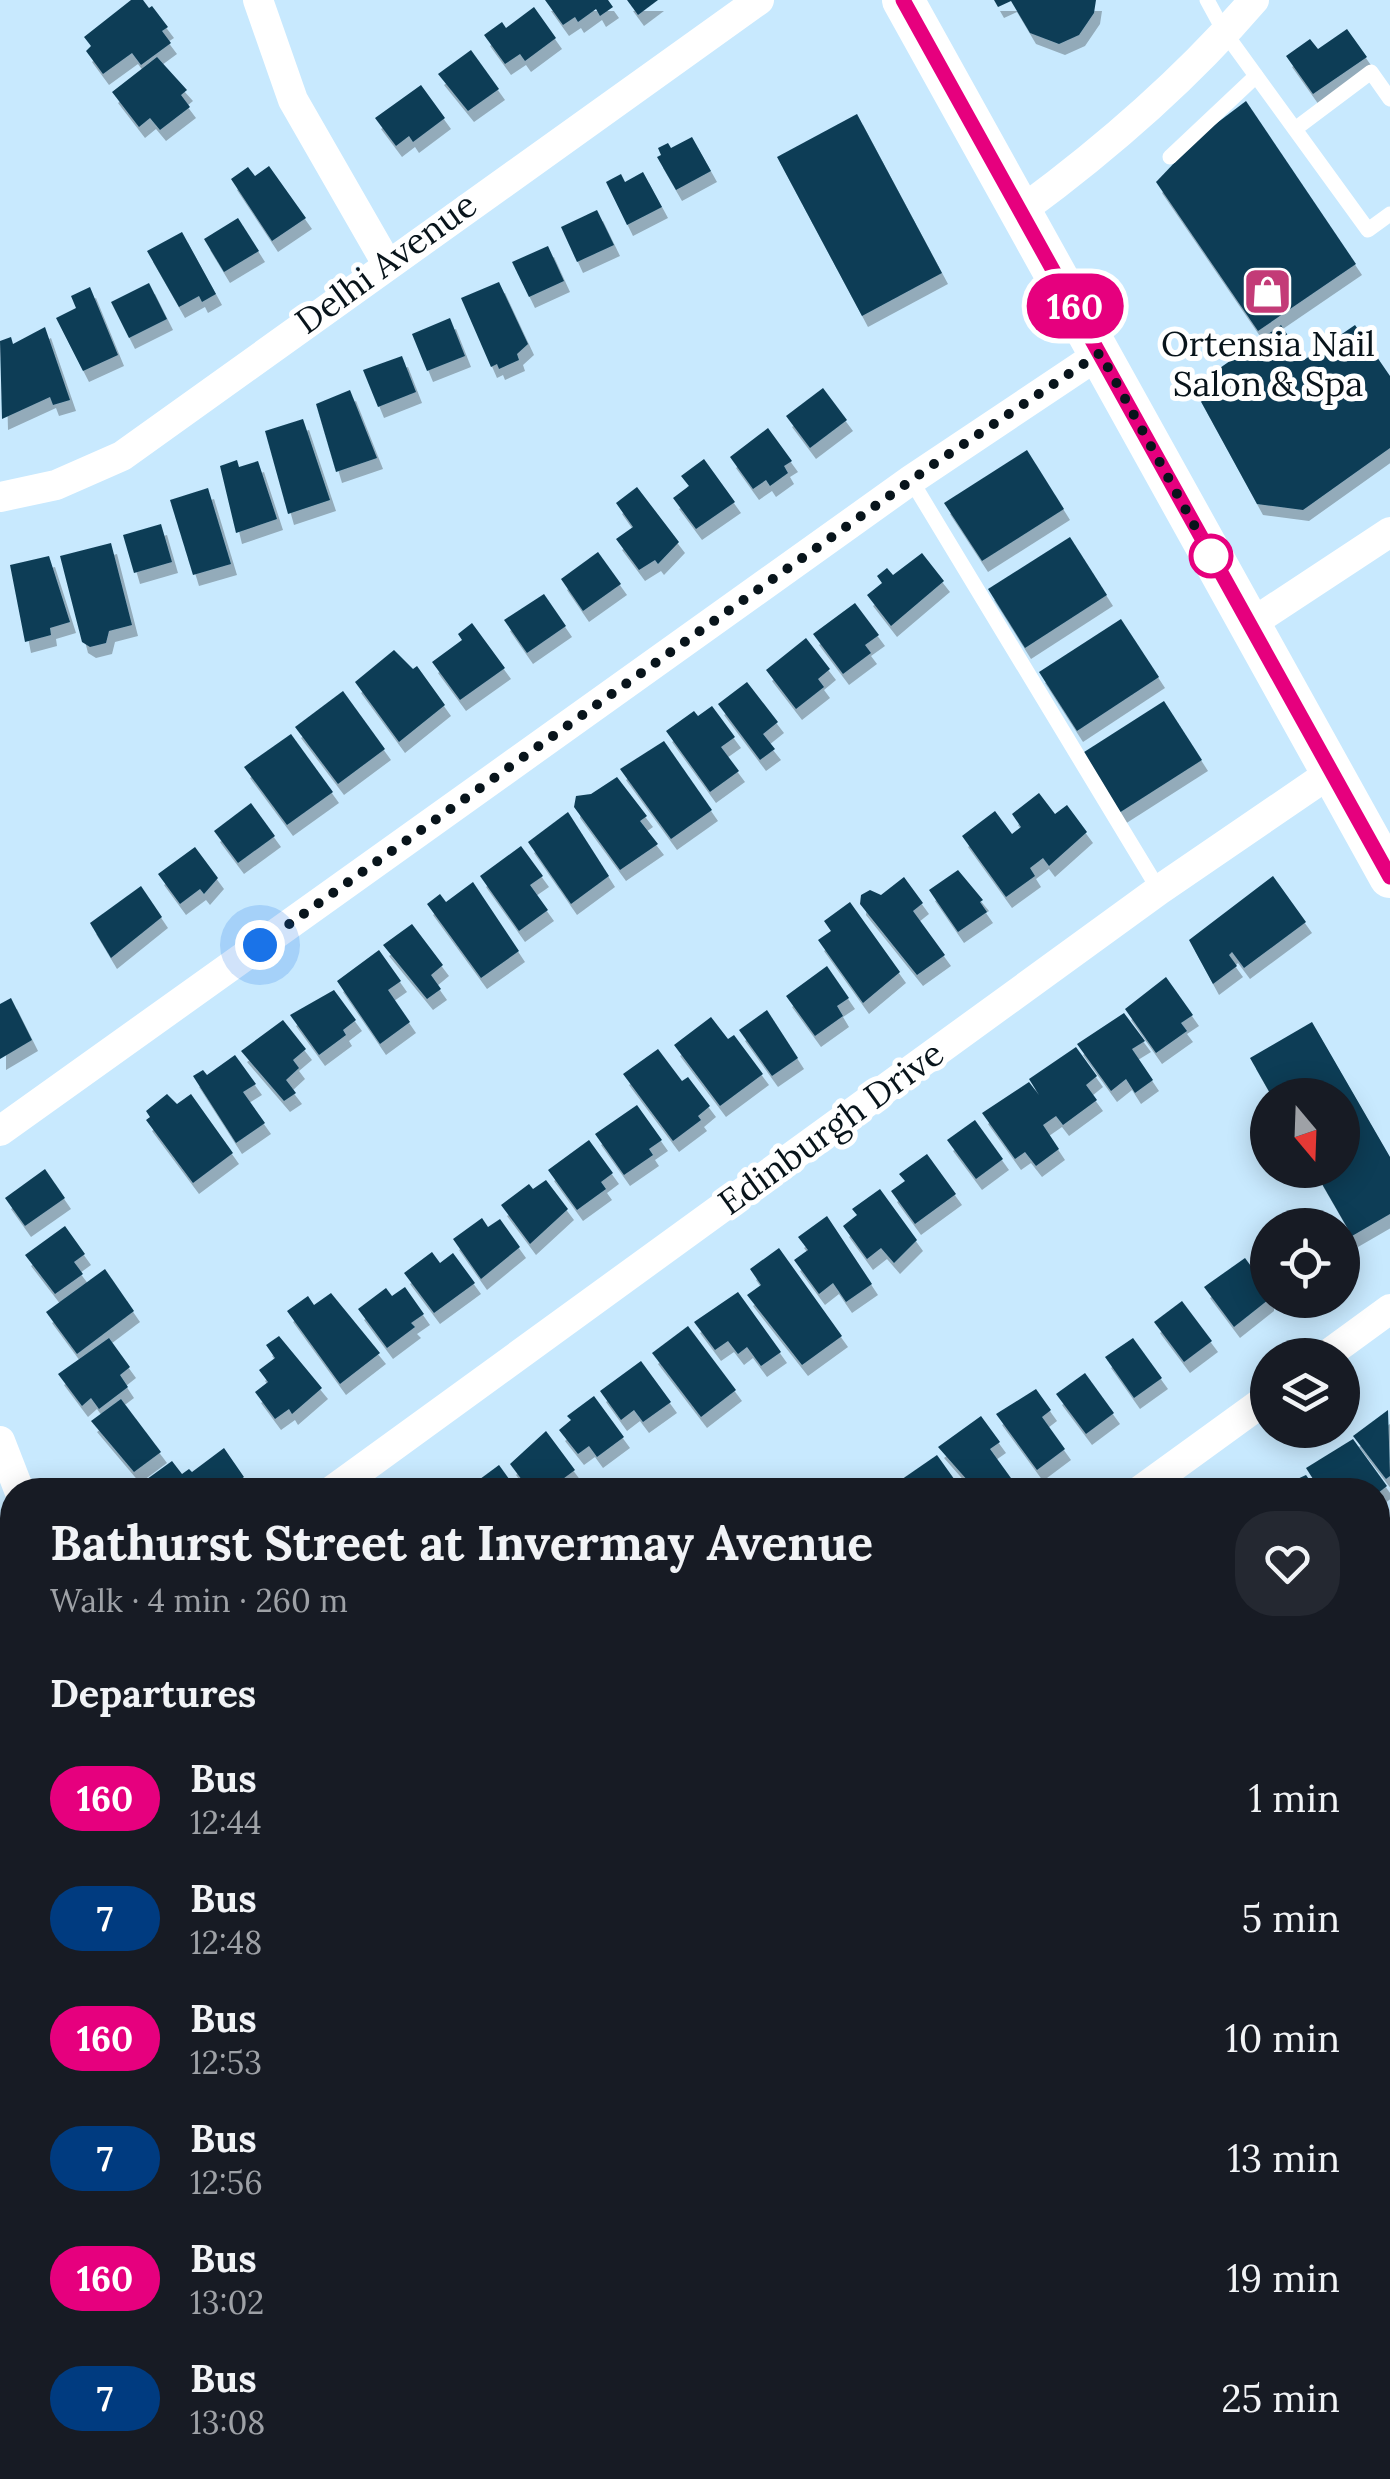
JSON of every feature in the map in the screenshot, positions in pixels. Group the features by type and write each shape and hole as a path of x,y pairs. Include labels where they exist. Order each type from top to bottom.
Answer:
{"main road":[{"path":"903,0 1390,877"}],"street":[{"path":"258,0 293,100 386,262"},
{"name":"Delhi Avenue","path":"0,497 56,484 122,456 386,262 759,0"},
{"path":"1021,211 1062,181 1225,33 1254,0"},
{"path":"0,1131 911,480 1100,353"},
{"path":"1249,625 1390,532"},
{"name":"Edinburgh Drive","path":"350,1478 1159,890 1332,771"},
{"path":"1350,1338 1390,1309"},
{"path":"1158,1478 1250,1411"},
{"path":"0,1441 14,1478"}],"lane":[{"path":"1207,0 1225,33 1368,230 1390,214"},
{"path":"1295,129 1371,72 1390,100"},
{"path":"1170,157 1256,76"},
{"path":"911,480 1159,890"}],"building":[{"path":"131,0 143,0 149,8 152,6 168,27 162,31 171,43 141,65 132,53 103,74 86,51 91,46 84,37"},
{"path":"545,0 608,0 613,7 600,16 596,9 578,22 575,17 563,25"},
{"path":"627,0 658,0 638,15"},
{"path":"994,0 1096,0 1094,13 1079,35 1059,44 1030,33 1011,1 998,7"},
{"path":"534,7 556,38 525,61 520,54 505,64 484,35 502,22 506,28"},
{"path":"1347,29 1367,57 1313,94 1286,56 1310,39 1318,49"},
{"path":"471,50 499,89 468,111 438,74"},
{"path":"157,57 187,90 181,95 190,107 160,130 150,118 139,127 112,92"},
{"path":"421,85 445,118 413,142 409,136 396,146 375,118"},
{"path":"1246,101 1356,264 1258,331 1156,182 1201,135"},
{"path":"857,114 942,273 862,316 777,157"},
{"path":"692,137 711,171 676,190 657,157 661,155 658,148 668,143 671,148"},
{"path":"269,166 306,218 272,241 231,179 248,167 255,176"},
{"path":"643,172 662,207 627,225 606,182 621,174 625,182"},
{"path":"597,210 614,245 577,262 561,227"},
{"path":"238,218 259,251 224,272 204,239"},
{"path":"182,232 216,294 202,302 199,296 179,307 147,251"},
{"path":"548,246 564,281 529,297 512,262"},
{"path":"499,282 528,344 517,354 519,360 499,369 497,364 491,367 461,298"},
{"path":"149,283 167,319 129,338 111,302"},
{"path":"90,287 118,355 83,371 56,318 76,308 71,296"},
{"path":"450,318 465,356 427,371 412,334"},
{"path":"1281,325 1304,360 1355,325 1390,376 1390,448 1303,510 1257,504 1193,387"},
{"path":"45,327 70,400 53,405 50,397 2,419 0,341 11,337 13,344"},
{"path":"402,356 416,392 378,407 363,370"},
{"path":"823,388 847,420 810,448 786,416"},
{"path":"350,390 377,458 336,472 316,404"},
{"path":"303,419 330,500 288,514 265,431"},
{"path":"768,428 792,461 784,466 788,473 770,486 766,480 753,489 730,457"},
{"path":"1027,450 1064,509 982,561 944,503"},
{"path":"704,459 735,502 696,529 673,498 689,486 681,476"},
{"path":"237,460 239,467 258,461 277,519 236,533 220,466"},
{"path":"637,487 679,542 658,564 655,560 639,570 616,539 633,527 616,503"},
{"path":"208,488 231,564 193,575 170,500"},
{"path":"161,524 172,562 134,573 123,535"},
{"path":"1070,537 1107,595 1025,648 988,589"},
{"path":"111,543 132,625 109,631 106,643 90,647 82,642 60,556"},
{"path":"598,552 621,584 583,611 561,579"},
{"path":"922,553 944,581 891,626 867,595 882,583 877,576 887,568 893,575"},
{"path":"49,556 70,622 50,628 51,635 25,642 10,565"},
{"path":"544,594 566,626 527,653 504,620"},
{"path":"855,603 879,635 865,645 871,653 843,674 813,634"},
{"path":"1121,619 1159,677 1077,731 1039,672"},
{"path":"472,623 505,668 460,700 432,662 462,640 458,634"},
{"path":"806,638 830,669 818,679 824,687 796,709 766,670"},
{"path":"394,650 413,669 417,666 445,705 399,742 355,682"},
{"path":"747,682 778,722 763,734 775,749 760,760 718,704"},
{"path":"343,691 385,749 338,784 295,727"},
{"path":"1164,701 1202,760 1119,813 1081,754"},
{"path":"712,706 735,737 721,747 739,771 710,792 666,731 694,711 698,716"},
{"path":"291,734 333,792 287,825 244,767"},
{"path":"664,741 712,810 671,839 620,769"},
{"path":"617,777 647,816 640,821 658,844 620,870 574,807 576,796 591,794"},
{"path":"1039,793 1055,814 1067,805 1087,832 1049,866 1043,858 1030,868 1035,876 1006,897 962,836 995,811 1012,834 1021,827 1012,814"},
{"path":"251,803 275,836 238,863 214,831"},
{"path":"568,812 609,876 571,904 528,842"},
{"path":"521,846 543,876 530,885 548,910 519,931 480,876"},
{"path":"195,847 218,878 204,894 200,889 180,904 158,874"},
{"path":"958,870 983,900 980,902 987,912 958,932 929,890"},
{"path":"1273,876 1306,922 1244,968 1232,952 1229,955 1237,966 1213,984 1189,940"},
{"path":"904,877 923,903 913,911 945,955 917,975 860,904 861,895 870,890 881,895"},
{"path":"473,882 519,951 481,978 427,904 440,894 446,902"},
{"path":"141,886 162,917 111,958 90,923"},
{"path":"850,902 900,972 863,1003 818,940 831,931 824,921"},
{"path":"412,924 443,965 431,975 441,989 427,999 383,945"},
{"path":"379,950 401,981 388,990 410,1022 380,1044 337,981"},
{"path":"827,966 849,998 837,1006 843,1016 815,1036 786,996"},
{"path":"1166,977 1193,1015 1181,1023 1187,1031 1156,1053 1125,1009"},
{"path":"334,990 356,1020 343,1030 346,1035 319,1055 290,1015"},
{"path":"11,998 32,1040 0,1059 0,1004"},
{"path":"767,1010 798,1058 772,1076 739,1030"},
{"path":"1124,1013 1145,1041 1132,1049 1153,1080 1135,1093 1126,1079 1111,1091 1077,1044"},
{"path":"711,1017 728,1039 734,1035 763,1074 720,1106 674,1045"},
{"path":"283,1020 306,1049 293,1060 299,1068 286,1080 296,1093 284,1101 241,1051"},
{"path":"1312,1022 1344,1078 1261,1078 1250,1058"},
{"path":"1076,1047 1097,1076 1086,1085 1097,1100 1063,1125 1056,1116 1043,1125 1059,1149 1036,1166 1025,1152 1015,1159 982,1113 1029,1082 1039,1095 1029,1079"},
{"path":"658,1049 682,1081 688,1077 710,1106 698,1116 701,1120 673,1141 623,1074"},
{"path":"235,1055 256,1084 243,1092 265,1123 236,1143 193,1076 203,1070 207,1075"},
{"path":"167,1094 177,1104 191,1094 233,1153 193,1183 146,1120 150,1117 146,1111"},
{"path":"637,1105 662,1140 649,1149 653,1155 624,1175 595,1134"},
{"path":"1360,1105 1390,1157 1390,1214 1360,1231 1360,1208 1336,1208 1324,1188 1360,1188"},
{"path":"975,1120 1003,1159 976,1179 947,1140"},
{"path":"589,1140 613,1173 601,1182 606,1189 577,1210 548,1170"},
{"path":"927,1154 956,1194 915,1224 891,1191 905,1181 899,1174"},
{"path":"45,1169 65,1198 25,1226 5,1198"},
{"path":"546,1180 568,1209 530,1244 501,1205 529,1184 533,1189"},
{"path":"880,1189 917,1240 894,1263 881,1248 867,1259 843,1226 857,1215 852,1209"},
{"path":"827,1216 872,1284 846,1302 833,1283 819,1294 794,1260 808,1250 798,1237"},
{"path":"482,1218 488,1227 500,1219 520,1247 481,1279 453,1239"},
{"path":"65,1226 85,1254 74,1262 83,1274 55,1294 25,1255"},
{"path":"779,1248 842,1336 802,1365 747,1295 761,1285 750,1269"},
{"path":"432,1252 440,1263 453,1253 475,1283 434,1313 404,1273"},
{"path":"1245,1258 1250,1265 1250,1314 1234,1327 1204,1287"},
{"path":"105,1269 134,1311 77,1354 46,1312"},
{"path":"405,1287 424,1314 411,1323 415,1327 387,1348 358,1309 386,1288 392,1296"},
{"path":"738,1292 781,1352 761,1366 747,1347 738,1354 728,1341 715,1350 694,1322"},
{"path":"331,1293 380,1353 340,1384 287,1311 308,1296 314,1305"},
{"path":"1182,1301 1212,1341 1184,1362 1154,1322"},
{"path":"688,1326 736,1390 701,1417 652,1353"},
{"path":"279,1336 322,1388 292,1414 289,1409 275,1419 255,1392 268,1382 259,1370 275,1358 266,1345"},
{"path":"109,1338 130,1367 120,1375 128,1387 99,1409 91,1398 82,1406 58,1374"},
{"path":"1133,1338 1162,1378 1134,1398 1105,1357"},
{"path":"641,1361 671,1402 643,1422 634,1410 621,1420 600,1391"},
{"path":"1085,1373 1114,1413 1086,1434 1056,1394"},
{"path":"1036,1389 1051,1410 1042,1417 1065,1449 1037,1470 996,1414"},
{"path":"594,1396 624,1437 597,1457 589,1446 578,1454 559,1430 571,1420 567,1416"},
{"path":"121,1399 161,1452 134,1472 91,1421"},
{"path":"1388,1410 1390,1476 1385,1478 1360,1445 1360,1431"},
{"path":"981,1416 1000,1442 990,1449 1011,1478 965,1478 938,1447"},
{"path":"546,1431 575,1470 564,1478 520,1478 510,1464"},
{"path":"224,1448 244,1477 149,1478 172,1461 182,1474 189,1469 192,1472"},
{"path":"1338,1448 1360,1448 1381,1478 1312,1478 1306,1468"},
{"path":"937,1455 953,1478 904,1478"},
{"path":"499,1465 508,1478 481,1478"}],"bus line":[{"name":"160","path":"903,0 1390,877"}],"place":[{"name":"Ortensia Nail Salon & Spa","path":"1268,292"}],"route":[{"path":"260,945 934,464 1058,377 1100,353 1211,556"}]}
